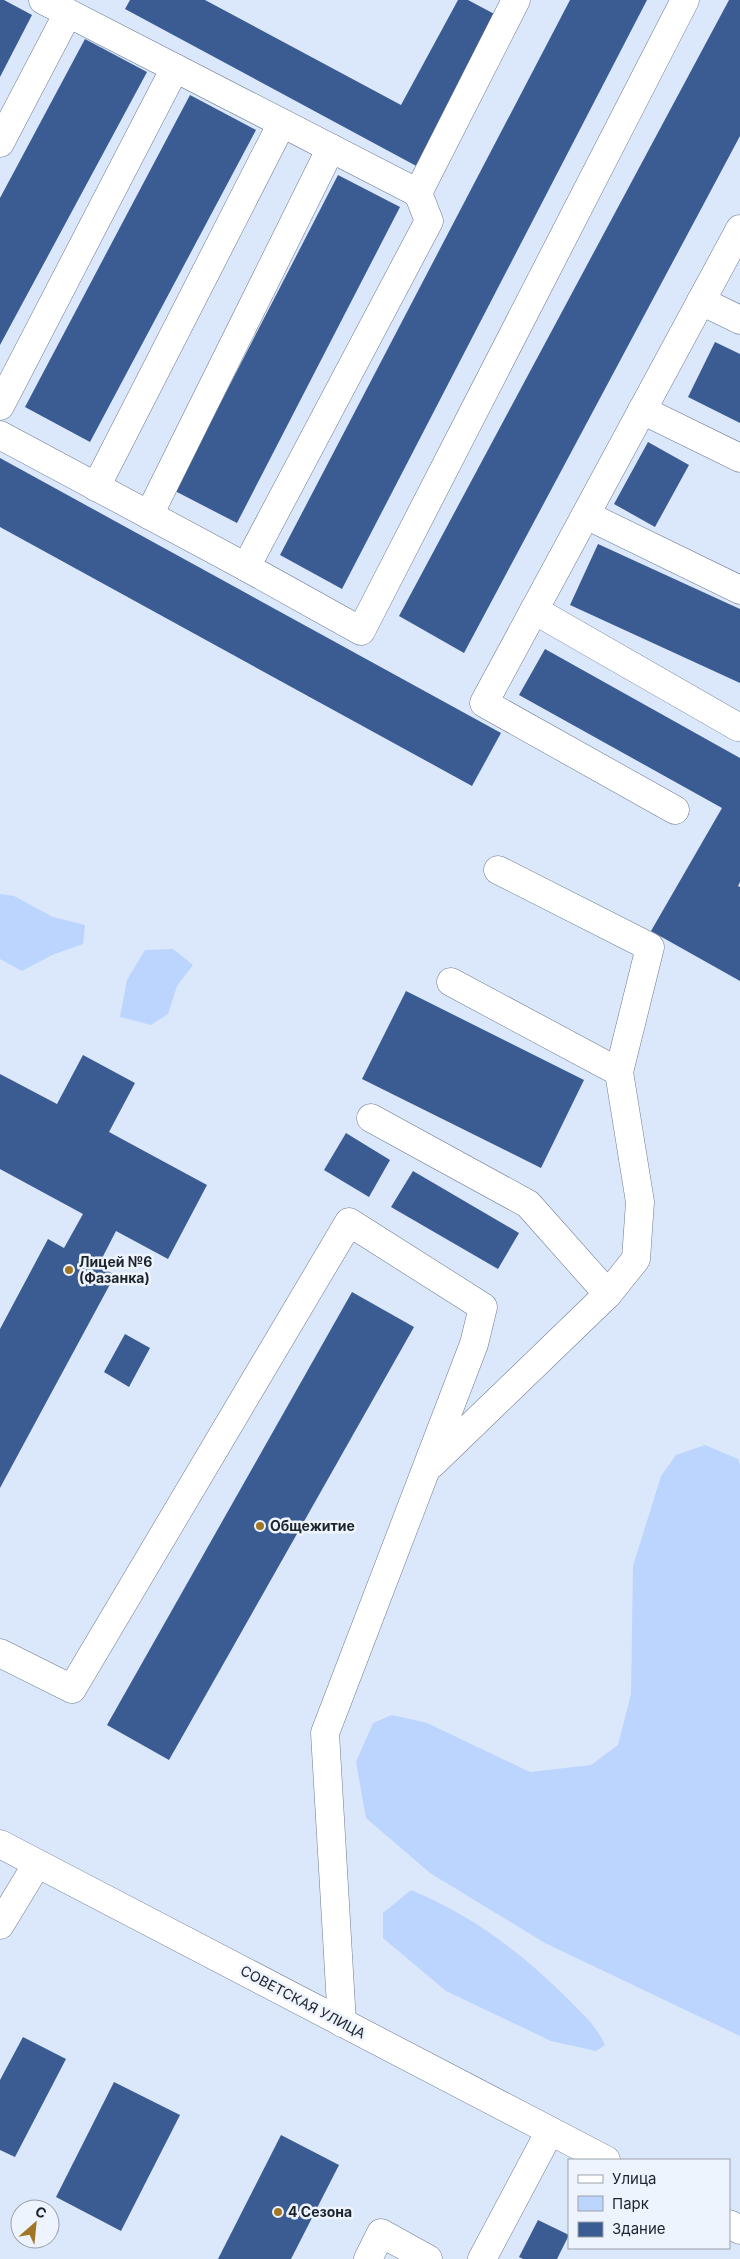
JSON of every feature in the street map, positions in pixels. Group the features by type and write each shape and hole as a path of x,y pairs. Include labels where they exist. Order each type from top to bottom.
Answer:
{"street":[{"path":"43,0 418,193 429,221 246,567"},
{"path":"418,193 516,0"},
{"path":"0,435 361,631 685,0"},
{"path":"0,143 68,13"},
{"path":"0,406 175,68"},
{"path":"96,487 282,123"},
{"path":"149,515 331,148"},
{"path":"675,810 484,703 740,229"},
{"path":"701,300 740,320"},
{"path":"642,410 740,458"},
{"path":"586,515 740,590"},
{"path":"534,610 738,727"},
{"path":"426,1471 608,1294 636,1259 640,1202 619,1072 650,947 498,870"},
{"path":"451,982 619,1072"},
{"path":"371,1118 528,1204 608,1294"},
{"path":"0,1653 72,1689 349,1222 483,1307 474,1344 325,1733 342,2023"},
{"name":"СОВЕТСКАЯ УЛИЦА","path":"0,1844 604,2159"},
{"path":"0,1925 37,1864"},
{"path":"482,2259 550,2131"},
{"path":"368,2259 381,2233 428,2259"}],"green space":[{"path":"0,894 14,896 53,917 85,925 83,944 52,955 22,971 0,959"},
{"path":"173,949 193,965 177,986 168,1014 151,1025 120,1017 127,980 145,950"},
{"path":"705,1445 738,1459 740,1465 740,2036 545,1943 430,1873 366,1818 356,1762 373,1723 392,1715 427,1723 530,1772 591,1765 618,1745 631,1694 633,1566 661,1476 676,1455"},
{"path":"411,1890 474,1922 529,1963 581,2012 597,2030 605,2045 596,2051 551,2041 446,1991 383,1938 383,1913"}],"building":[{"path":"0,0 4,0 32,15 0,77"},
{"path":"130,0 205,0 401,105 458,0 468,0 500,17 420,168 125,9"},
{"path":"570,0 647,0 342,589 280,555"},
{"path":"729,0 740,0 740,136 464,653 399,616"},
{"path":"85,39 147,72 0,345 0,198"},
{"path":"190,95 256,130 90,442 25,407"},
{"path":"338,175 400,207 237,523 175,491"},
{"path":"715,342 740,354 740,423 688,397"},
{"path":"648,442 689,465 655,527 614,504"},
{"path":"0,458 501,733 472,786 0,527"},
{"path":"598,544 740,609 740,683 570,605"},
{"path":"545,649 740,758 740,882 738,886 740,887 740,981 651,931 722,808 519,695"},
{"path":"406,991 584,1080 541,1168 362,1079"},
{"name":"Лицей №6 (Фазанка)","path":"83,1055 135,1083 109,1132 207,1185 168,1259 116,1231 98,1266 115,1275 0,1488 0,1329 48,1239 64,1248 83,1214 0,1169 0,1074 57,1104"},
{"path":"346,1133 390,1160 369,1197 324,1170"},
{"path":"413,1171 519,1233 498,1269 391,1207"},
{"name":"Общежитие","path":"352,1292 414,1327 169,1760 107,1725"},
{"path":"125,1334 150,1348 129,1387 104,1372"},
{"path":"23,2037 66,2059 15,2157 0,2150 0,2080"},
{"path":"114,2082 180,2115 121,2231 56,2197"},
{"name":"4 Сезона","path":"281,2135 339,2165 291,2259 218,2259"},
{"path":"538,2220 568,2235 557,2259 523,2259 519,2257"}],"place":[{"name":"Лицей №6 (Фазанка)","path":"69,1270"},
{"name":"Общежитие","path":"260,1526"},
{"name":"4 Сезона","path":"278,2212"}]}
